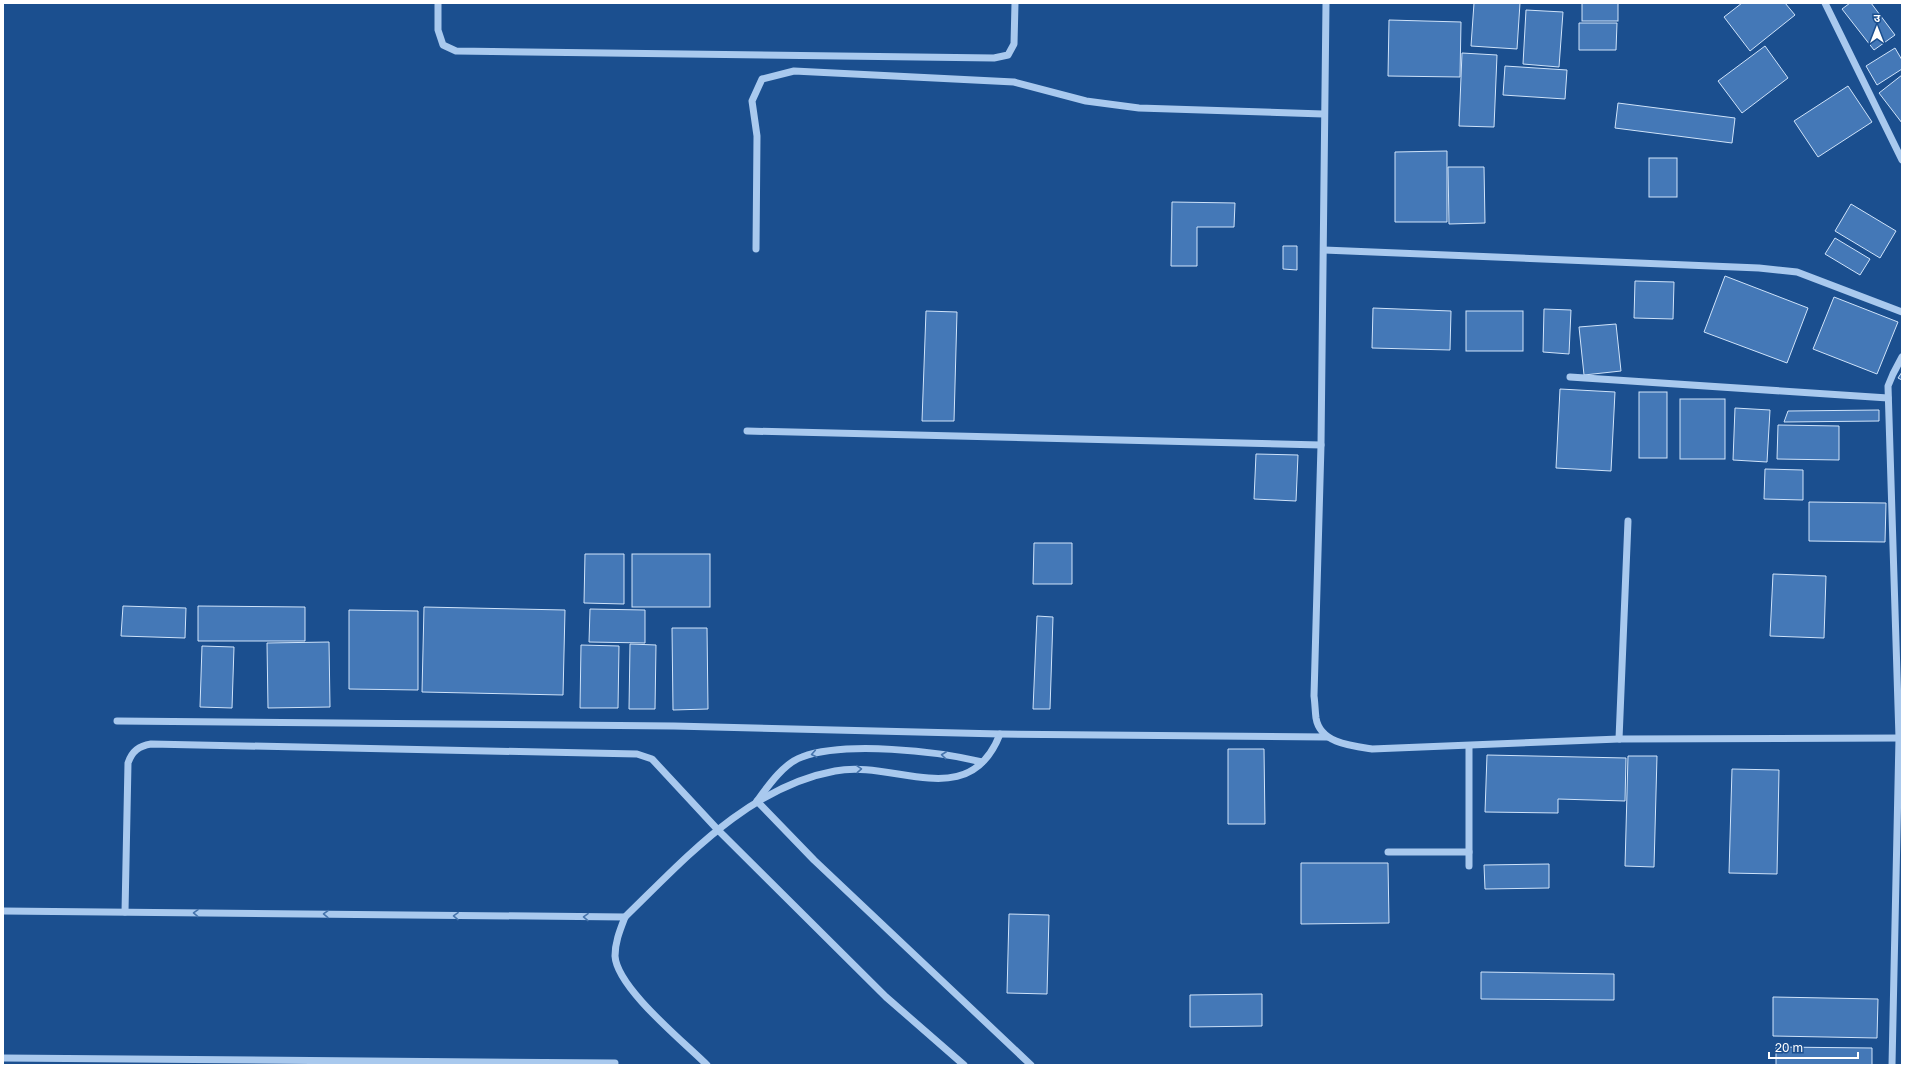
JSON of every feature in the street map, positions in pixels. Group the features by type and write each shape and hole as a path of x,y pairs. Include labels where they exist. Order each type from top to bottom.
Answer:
{"street":[{"path":"438,3 438,30 443,45 456,50 994,58 1008,56 1014,44 1015,3"},
{"path":"1326,3 1323,114 1324,250 1321,445 1314,696 1316,719 1327,737"},
{"path":"1825,3 1902,160"},
{"path":"756,249 757,136 752,101 762,79 794,71 1014,82 1086,101 1138,108 1323,114"},
{"path":"1324,250 1707,264 1782,270 1797,272 1902,312"},
{"path":"1892,1065 1900,738 1888,386 1902,357"},
{"path":"1570,376 1888,398"},
{"path":"747,431 1321,445"},
{"path":"1618,739 1628,521"},
{"path":"117,721 674,726 1000,734 1327,737 1344,745 1372,750 1618,739 1900,738"},
{"path":"707,1065 641,1001 623,979 615,957 618,936 625,917 718,830 757,801 811,776 836,770 867,768 936,780 955,778 974,770 990,755 1000,734"},
{"path":"125,912 128,763 130,756 135,750 151,744 637,754 652,759 718,830 886,998 964,1065"},
{"path":"1469,746 1469,866"},
{"path":"757,801 774,777 801,757 835,750 887,750 959,756 982,762"},
{"path":"757,801 814,860 1031,1065"},
{"path":"1388,852 1469,852"},
{"path":"3,911 625,917"},
{"path":"3,1058 615,1063"}],"building":[{"path":"1474,3 1520,3 1517,49 1471,46"},
{"path":"1582,3 1618,3 1618,21 1582,21"},
{"path":"1742,3 1785,3 1795,15 1750,51 1724,17"},
{"path":"1850,3 1871,3 1895,35 1874,50 1842,9"},
{"path":"1526,10 1563,12 1559,67 1523,64"},
{"path":"1389,20 1461,22 1460,77 1388,76"},
{"path":"1579,23 1617,23 1616,50 1579,50"},
{"path":"1765,46 1788,78 1742,113 1718,81"},
{"path":"1895,48 1902,60 1902,69 1877,85 1866,66"},
{"path":"1462,53 1497,55 1494,127 1459,126"},
{"path":"1505,66 1567,70 1565,99 1503,95"},
{"path":"1902,75 1902,123 1879,93"},
{"path":"1848,86 1872,122 1818,157 1794,121"},
{"path":"1618,103 1735,118 1732,143 1615,128"},
{"path":"1447,151 1447,222 1395,222 1395,152"},
{"path":"1649,158 1677,158 1677,197 1649,197"},
{"path":"1448,167 1484,167 1485,223 1449,224"},
{"path":"1172,202 1235,203 1234,227 1197,227 1197,266 1171,266"},
{"path":"1851,204 1896,231 1880,258 1835,231"},
{"path":"1835,238 1870,259 1860,275 1825,254"},
{"path":"1283,246 1297,246 1297,270 1283,269"},
{"path":"1725,276 1808,308 1787,363 1704,332"},
{"path":"1635,281 1674,282 1673,319 1634,318"},
{"path":"1834,297 1898,322 1877,374 1813,349"},
{"path":"1373,308 1451,311 1450,350 1372,348"},
{"path":"1544,309 1571,310 1569,354 1543,352"},
{"path":"926,311 957,312 954,421 922,421"},
{"path":"1466,311 1523,311 1523,351 1466,351"},
{"path":"1616,324 1621,371 1584,375 1579,327"},
{"path":"1902,372 1902,380 1898,378"},
{"path":"1560,389 1615,392 1611,471 1556,468"},
{"path":"1639,392 1667,392 1667,458 1639,458"},
{"path":"1680,399 1725,399 1725,459 1680,459"},
{"path":"1735,408 1770,410 1767,462 1733,460"},
{"path":"1879,410 1879,421 1784,422 1788,411"},
{"path":"1778,425 1839,426 1839,460 1777,459"},
{"path":"1256,454 1298,455 1296,501 1254,499"},
{"path":"1765,469 1803,470 1803,500 1764,499"},
{"path":"1809,502 1886,503 1885,542 1809,541"},
{"path":"1034,543 1072,543 1072,584 1033,584"},
{"path":"585,554 624,554 624,604 584,603"},
{"path":"632,554 710,554 710,607 632,607"},
{"path":"1773,574 1826,576 1824,638 1770,636"},
{"path":"123,606 186,608 185,638 121,636"},
{"path":"198,606 305,607 305,641 198,641"},
{"path":"424,607 565,610 563,695 422,692"},
{"path":"590,609 645,610 645,643 589,642"},
{"path":"349,610 418,611 418,690 349,689"},
{"path":"1037,616 1053,617 1050,709 1033,709"},
{"path":"672,628 707,628 708,709 673,710"},
{"path":"329,642 330,707 268,708 267,643"},
{"path":"630,644 656,645 655,709 629,709"},
{"path":"581,645 619,646 618,708 580,708"},
{"path":"202,646 234,647 232,708 200,707"},
{"path":"1228,749 1264,749 1265,824 1228,824"},
{"path":"1487,755 1626,758 1625,801 1558,799 1558,813 1485,812"},
{"path":"1628,756 1657,756 1654,867 1625,866"},
{"path":"1732,769 1779,770 1777,874 1729,873"},
{"path":"1301,863 1388,863 1389,923 1301,924"},
{"path":"1549,864 1549,888 1485,889 1484,865"},
{"path":"1009,914 1049,915 1047,994 1007,993"},
{"path":"1481,972 1614,974 1614,1000 1481,999"},
{"path":"1262,994 1262,1026 1190,1027 1190,995"},
{"path":"1773,997 1878,999 1877,1038 1773,1036"},
{"path":"1776,1047 1872,1048 1872,1065 1776,1065"}]}
